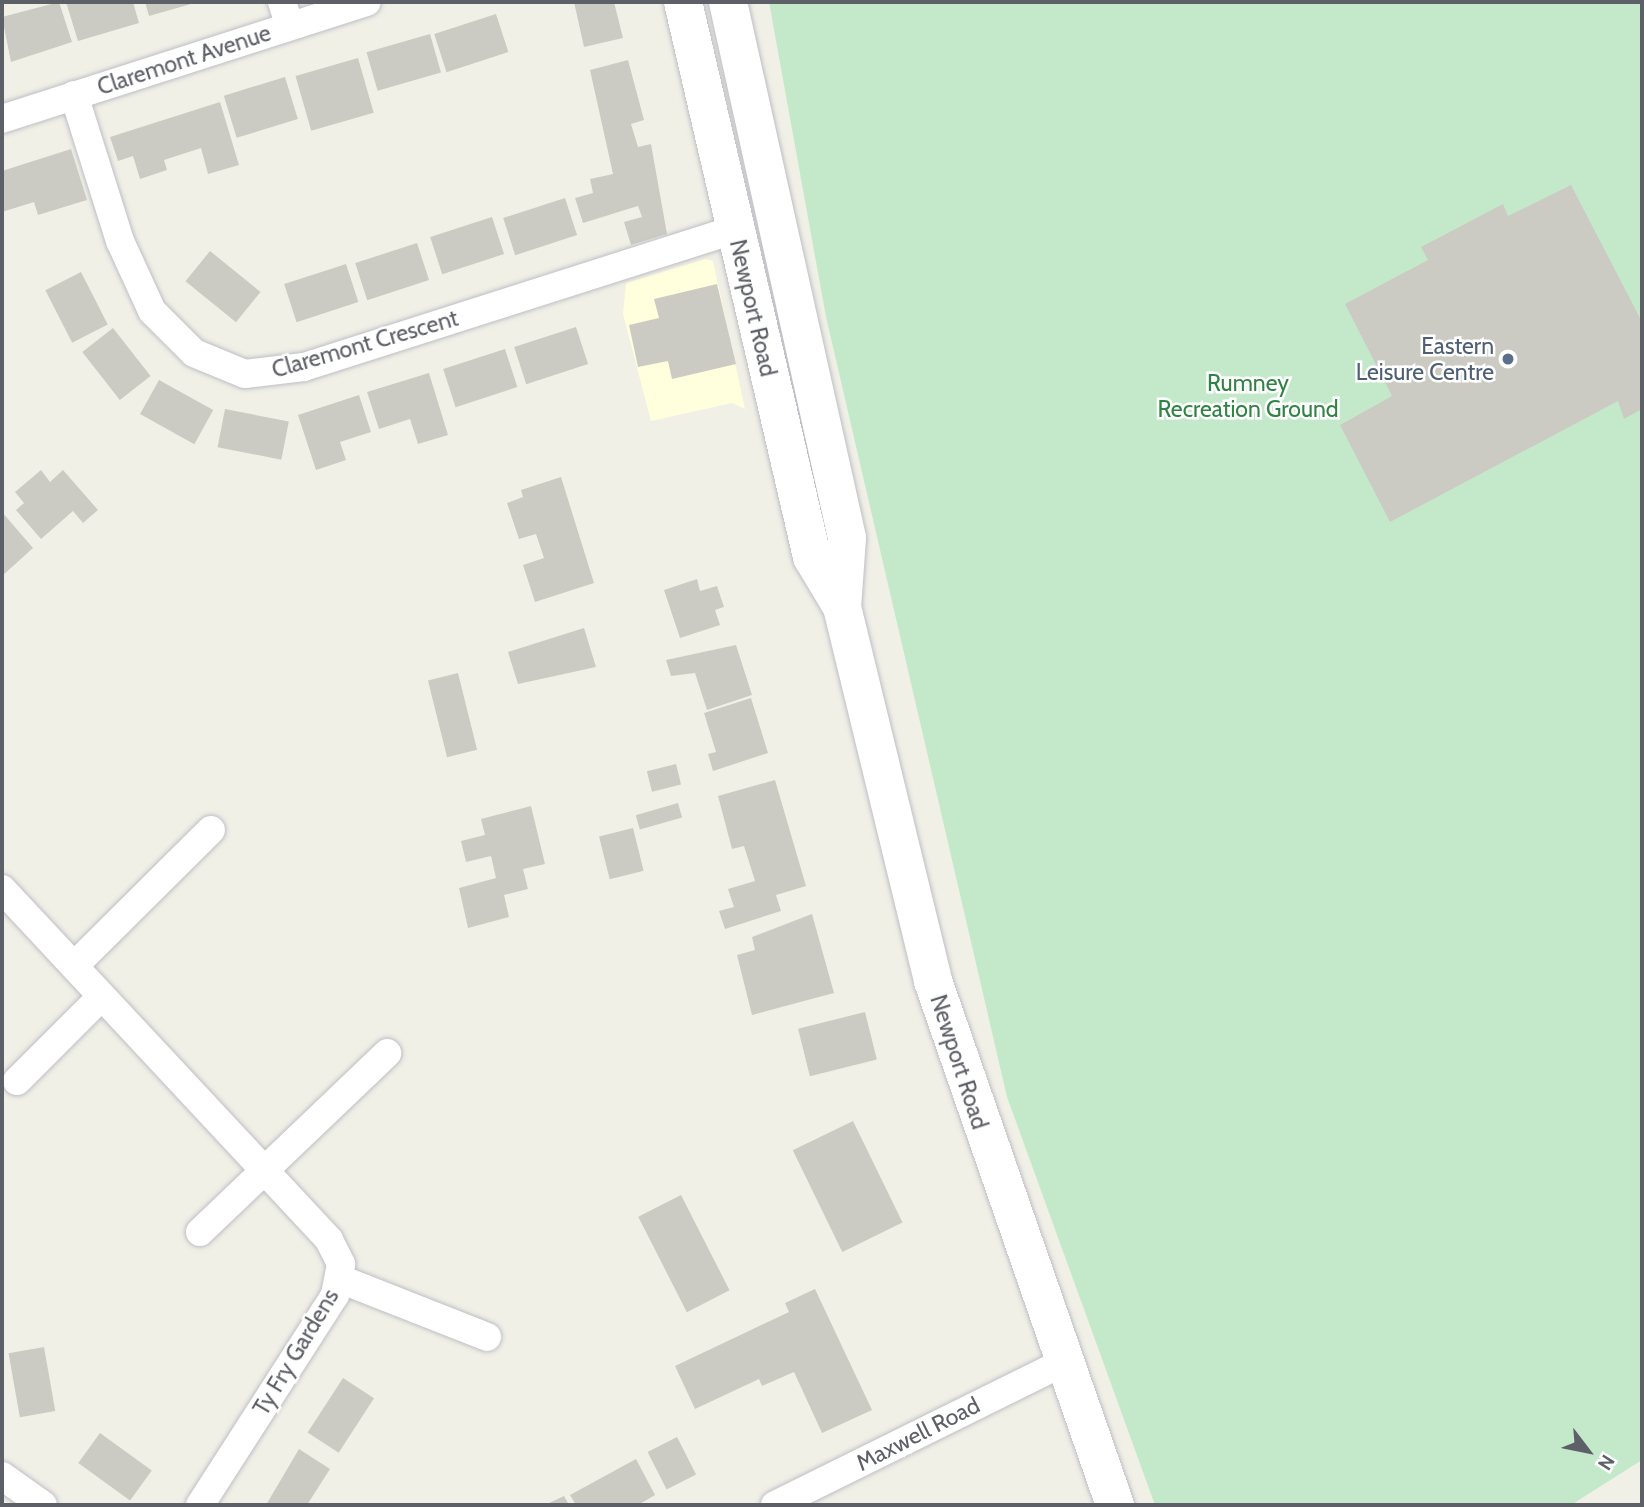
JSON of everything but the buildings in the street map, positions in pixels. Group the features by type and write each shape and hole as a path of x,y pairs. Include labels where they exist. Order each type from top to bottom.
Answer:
{"main road":[{"name":"Newport Road","path":"683,2 811,557 842,607 948,1035 1062,1363 1115,1505"},
{"name":"Newport Road","path":"728,2 847,538 842,607"}],"street":[{"name":"Claremont Avenue","path":"2,119 74,95 286,14 367,2"},
{"name":"Claremont Crescent","path":"74,95 120,241 152,311 194,353 245,374 304,367 734,230"},
{"path":"74,966 211,830"},
{"name":"Ty Fry Gardens","path":"2,889 329,1240 341,1264 340,1279 200,1505"},
{"path":"18,1081 101,997"},
{"path":"200,1232 387,1053"},
{"path":"340,1279 487,1336"},
{"name":"Maxwell Road","path":"775,1505 1062,1363"},
{"path":"2,1476 43,1505"}],"shaded area":[{"path":"705,259 713,261 745,409 732,403 651,421 623,314 626,283"}],"green space":[{"name":"Rumney Recreation Ground","path":"769,2 1642,2 1642,1460 1571,1505 1155,1505 1007,1097 826,317"}],"place":[{"name":"Eastern Leisure Centre","path":"1508,359"}]}
